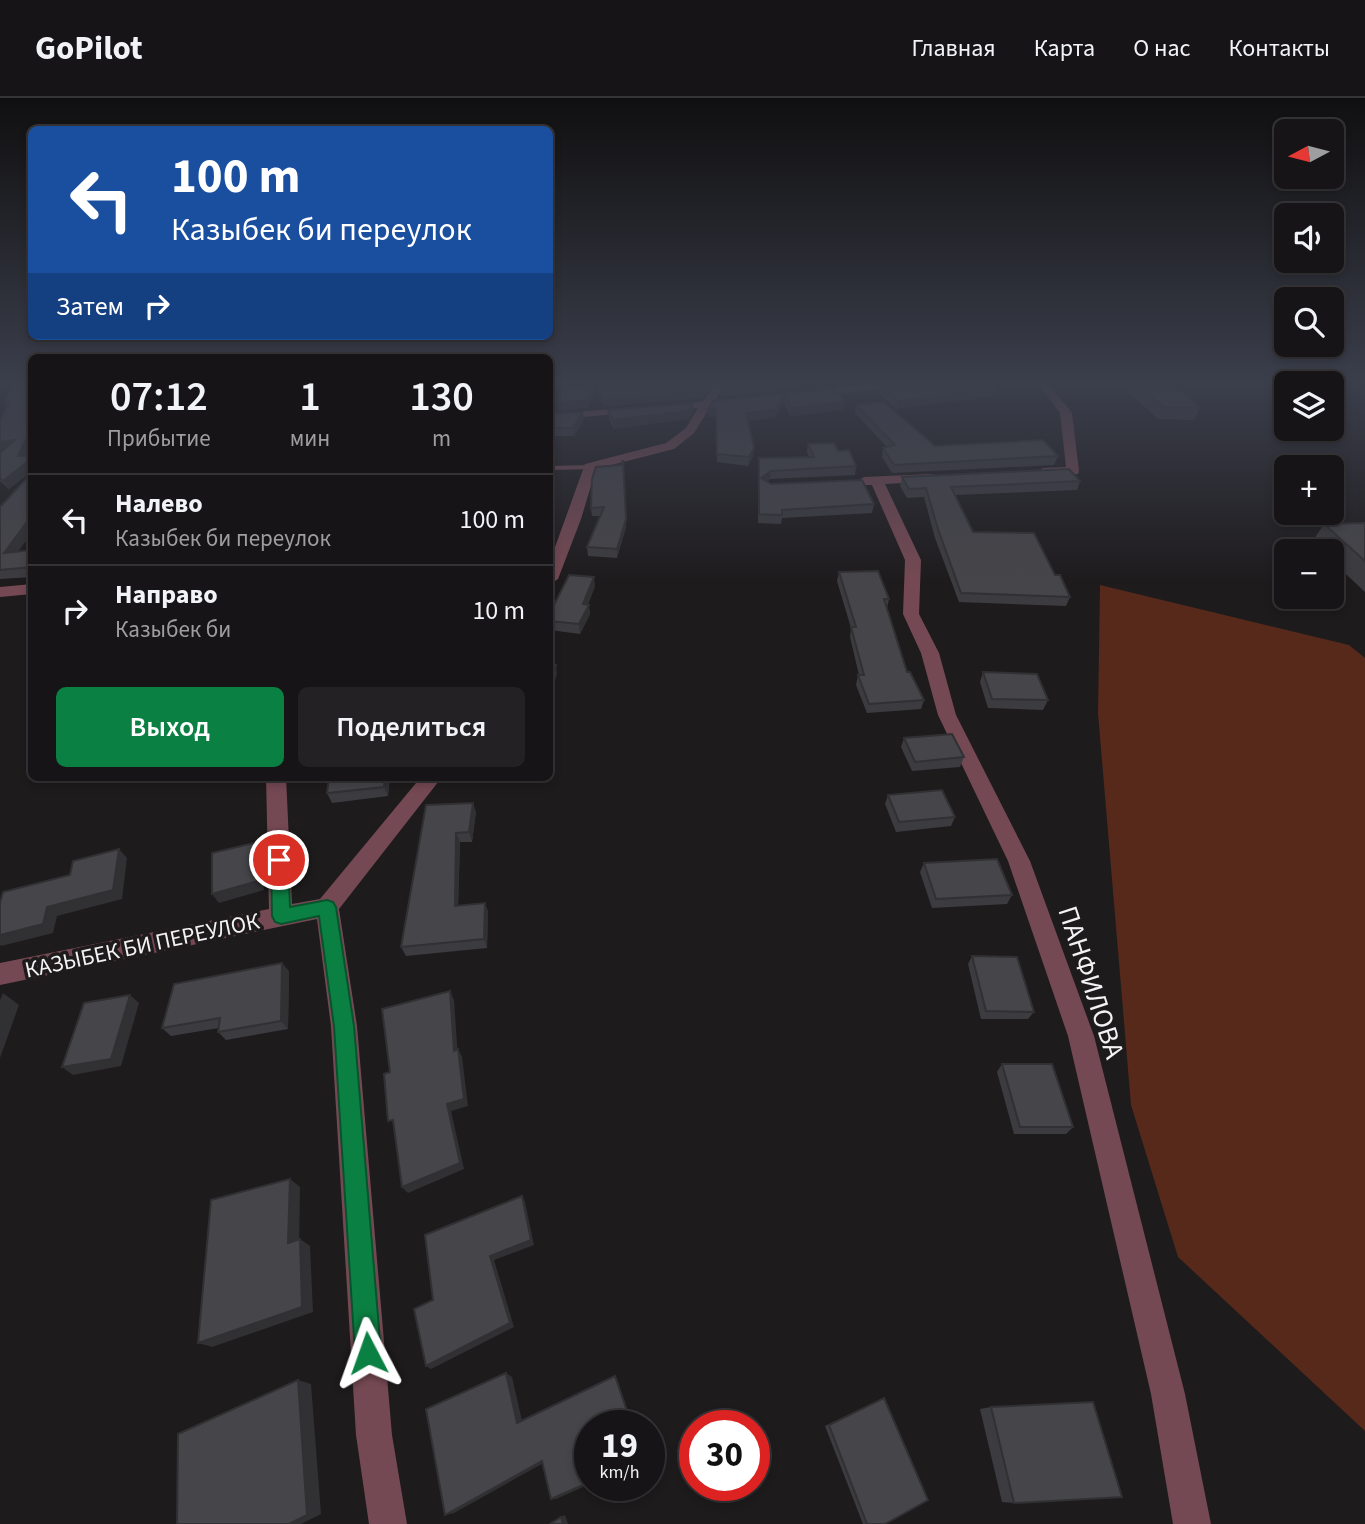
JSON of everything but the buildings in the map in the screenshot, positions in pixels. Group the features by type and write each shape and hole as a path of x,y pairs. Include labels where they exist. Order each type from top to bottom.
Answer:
{"street":[{"path":"553,572 574,519 590,467 660,449"},
{"path":"1032,472 1073,471 1070,449"},
{"path":"850,482 942,477"},
{"name":"ПАНФИЛОВА","path":"877,480 913,560 911,614 930,653 947,715 1019,862 1081,1036 1109,1161 1168,1394 1192,1524"},
{"path":"0,593 28,590"},
{"path":"276,781 281,916"},
{"path":"388,1524 374,1435 344,1026 327,907 429,781"},
{"name":"КАЗЫБЕК БИ ПЕРЕУЛОК","path":"0,974 327,907"}],"lane":[{"path":"553,468 590,467"}],"shaded area":[{"path":"1100,585 1349,645 1365,658 1365,1431 1178,1257 1131,1105 1098,713"}],"route":[{"path":"279,860 281,916 327,907 344,1026 368,1353"}]}
